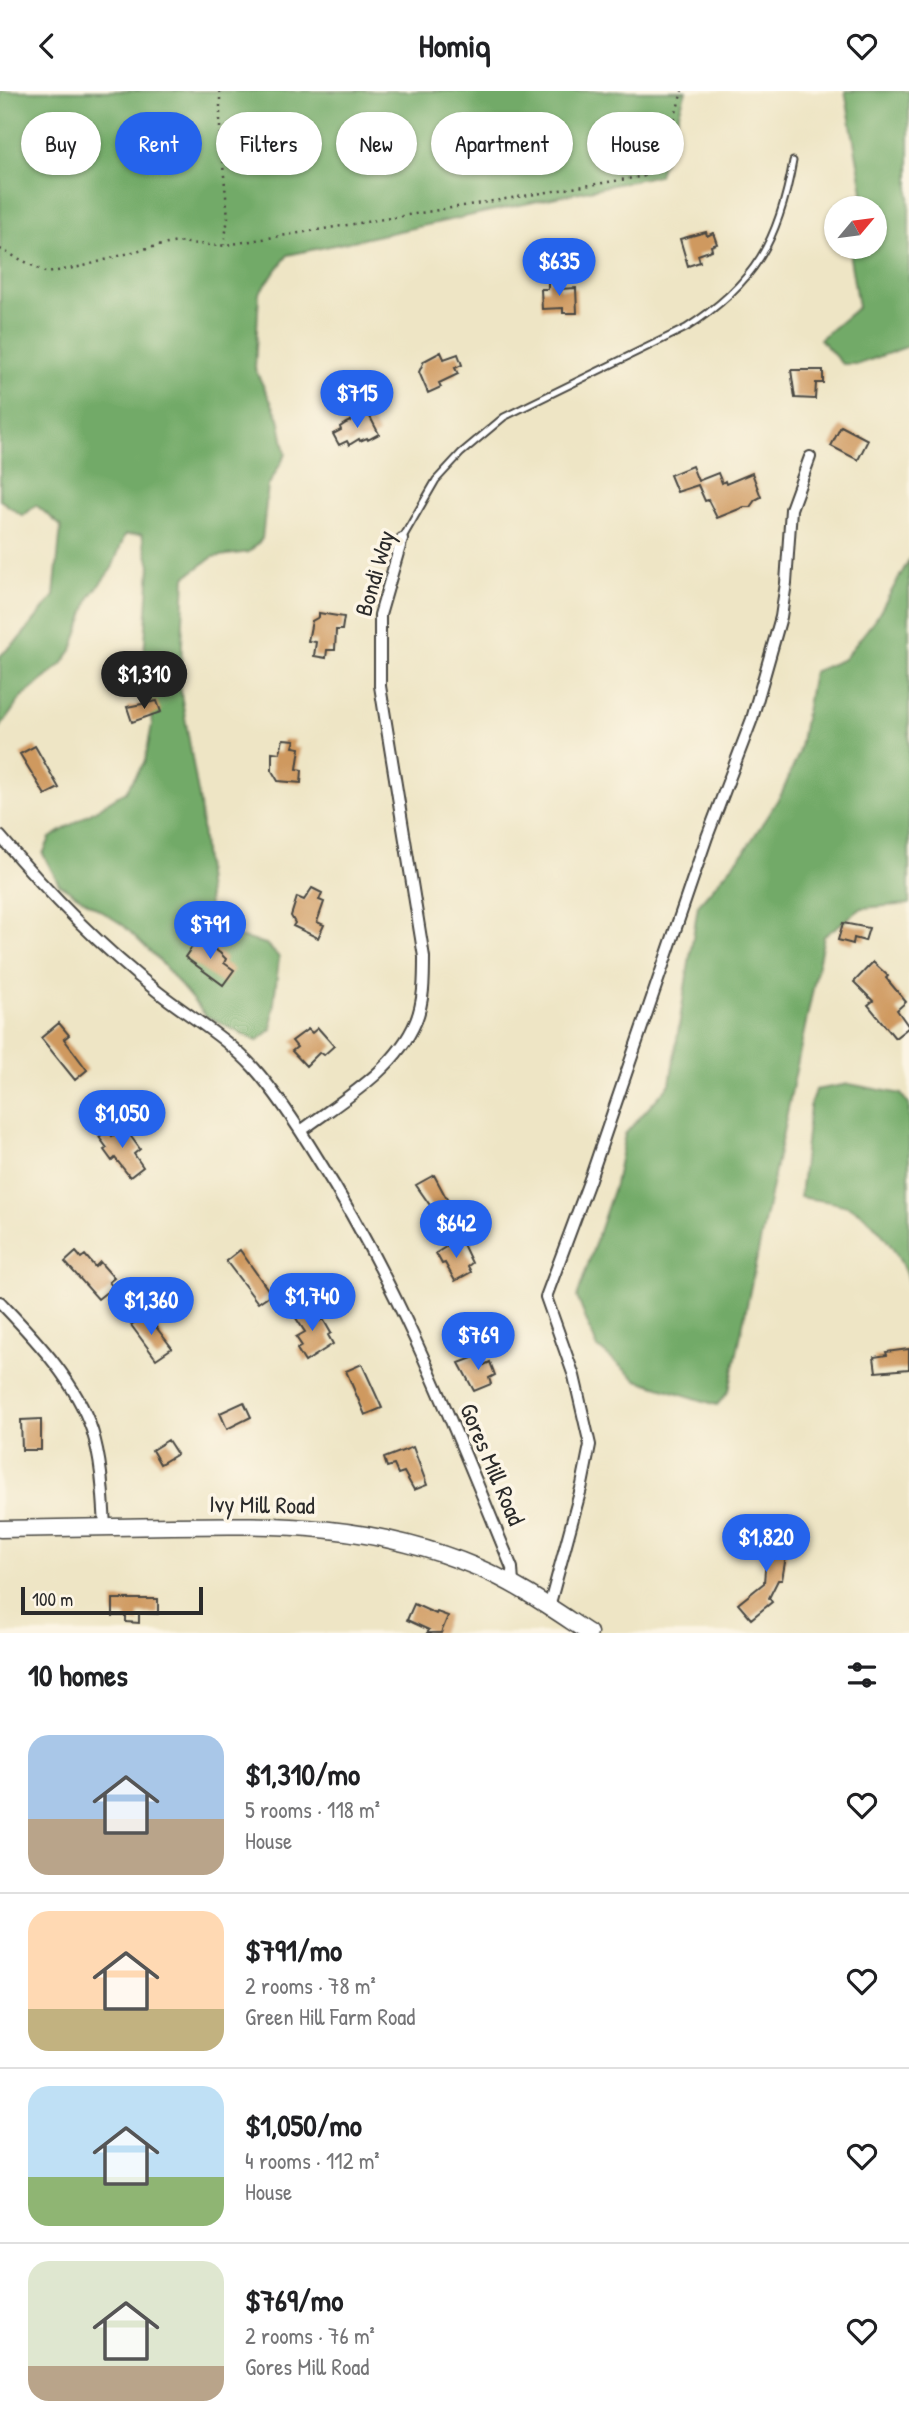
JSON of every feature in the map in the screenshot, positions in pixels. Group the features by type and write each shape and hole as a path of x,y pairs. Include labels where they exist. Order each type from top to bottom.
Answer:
{"street":[{"path":"549,1607 590,1445 574,1376 546,1297 590,1179 707,837 752,719 781,617 791,509 810,457"},
{"name":"Bondi Way","path":"301,1131 367,1082 391,1059 416,1021 421,1002 424,957 378,662 380,615 402,539"},
{"name":"Gores Mill Road","path":"0,836 51,893 129,968 254,1068 301,1131 354,1217 404,1316 512,1568 513,1584"},
{"path":"0,1302 48,1356 83,1409 91,1429 101,1472 105,1527"},
{"name":"Ivy Mill Road","path":"0,1529 264,1524 345,1530 411,1544 478,1568 513,1584"},
{"path":"513,1584 589,1633"}],"lane":[{"name":"Bondi Way","path":"402,539 436,480 461,453 504,417 686,328 710,313 732,294 767,250 788,191 793,161"}],"path":[{"path":"220,91 220,134 228,217 224,245"},
{"path":"0,249 47,273 177,242 224,245 645,176 662,164 682,91"}],"green space":[{"path":"0,91 686,91 679,112 587,112 587,175 659,175 288,255 259,293 255,369 279,418 286,454 268,486 262,539 249,552 213,557 185,577 180,688 200,804 209,908 231,935 266,944 279,957 271,1030 257,1041 206,1016 160,961 123,925 59,884 43,854 50,838 126,791 145,761 152,725 144,656 150,566 142,534 125,535 112,568 90,597 72,650 62,664 21,698 0,728 0,656 20,638 54,596 61,526 36,505 23,516 0,500"},
{"path":"845,91 909,91 909,346 859,364 842,364 820,339 858,307 850,259 887,259 887,196 862,196"},
{"path":"909,560 909,904 862,908 824,936 729,1391 717,1405 637,1380 597,1347 577,1297 615,1184 625,1134 670,1084 698,905 744,852 782,793 799,753 813,672 844,659 877,617"},
{"path":"849,1084 901,1094 909,1105 909,1284 888,1242 863,1215 842,1205 800,1197 810,1106 815,1090"}],"building":[{"path":"706,232 707,236 713,233 717,244 711,246 712,250 698,255 700,262 688,266 680,239"},
{"path":"548,281 559,281 559,289 576,288 577,313 563,313 563,308 542,309 541,289 548,289"},
{"path":"441,352 444,359 458,354 462,365 455,368 458,374 439,383 441,387 428,393 419,372 424,361"},
{"path":"791,370 823,370 823,383 816,383 815,399 795,398"},
{"path":"368,413 379,434 368,440 359,439 349,445 347,441 339,445 333,434 341,430 340,427 346,423"},
{"path":"841,426 868,440 858,460 831,446"},
{"path":"692,466 698,481 718,473 722,483 725,481 726,484 752,473 761,497 750,507 717,518 698,485 677,492 670,475"},
{"path":"319,613 344,617 342,630 336,630 335,650 327,650 326,658 314,656 316,642 308,641 312,621 319,617"},
{"path":"157,701 161,712 132,722 127,707"},
{"path":"283,739 295,740 293,747 300,748 297,769 302,770 301,783 278,781 272,771 272,752 280,753"},
{"path":"35,746 59,788 45,795 20,754"},
{"path":"312,888 322,893 319,900 324,902 317,922 324,925 318,938 293,926 295,923 291,916 297,897 304,900"},
{"path":"843,923 869,928 865,941 854,938 853,944 838,940"},
{"path":"198,938 220,953 226,959 224,963 234,970 223,985 185,957"},
{"path":"873,962 888,976 886,978 906,1002 897,1010 909,1027 895,1038 868,1005 873,1001 854,982"},
{"path":"59,1023 69,1035 64,1039 87,1070 75,1080 41,1038"},
{"path":"318,1028 334,1046 324,1055 320,1052 306,1066 292,1051 297,1047 292,1041 308,1029 312,1033"},
{"path":"124,1127 140,1149 134,1154 143,1167 130,1177 115,1158 112,1161 99,1137 108,1130 112,1136"},
{"path":"434,1175 449,1203 434,1211 416,1185"},
{"path":"454,1242 456,1245 462,1242 472,1263 468,1266 471,1272 455,1281 436,1253"},
{"path":"240,1250 271,1294 258,1303 226,1261"},
{"path":"76,1252 81,1258 85,1255 95,1267 100,1262 114,1278 109,1282 113,1287 98,1299 65,1262"},
{"path":"308,1302 319,1321 323,1319 331,1333 328,1335 333,1344 305,1362 297,1349 302,1346 296,1337 305,1332 292,1312"},
{"path":"146,1314 172,1348 156,1359 131,1325"},
{"path":"909,1349 909,1369 876,1372 874,1357 887,1355 886,1352"},
{"path":"480,1355 484,1365 490,1362 495,1375 489,1378 491,1384 474,1391 459,1363"},
{"path":"362,1364 382,1408 365,1415 346,1371"},
{"path":"244,1402 251,1417 227,1429 220,1413"},
{"path":"41,1419 41,1450 22,1450 21,1420"},
{"path":"168,1440 177,1454 160,1464 152,1450"},
{"path":"413,1447 427,1485 414,1490 404,1472 398,1474 394,1465 387,1467 384,1458"},
{"path":"761,1531 778,1534 775,1548 787,1550 782,1580 778,1580 769,1598 772,1602 751,1619 738,1604 764,1583 766,1557 759,1555 760,1546 754,1546 756,1535 761,1536"},
{"path":"113,1599 158,1599 158,1614 139,1613 139,1623 126,1622 126,1616 113,1616"},
{"path":"414,1604 436,1614 437,1612 448,1616 441,1633 427,1633 429,1630 407,1620"}]}
